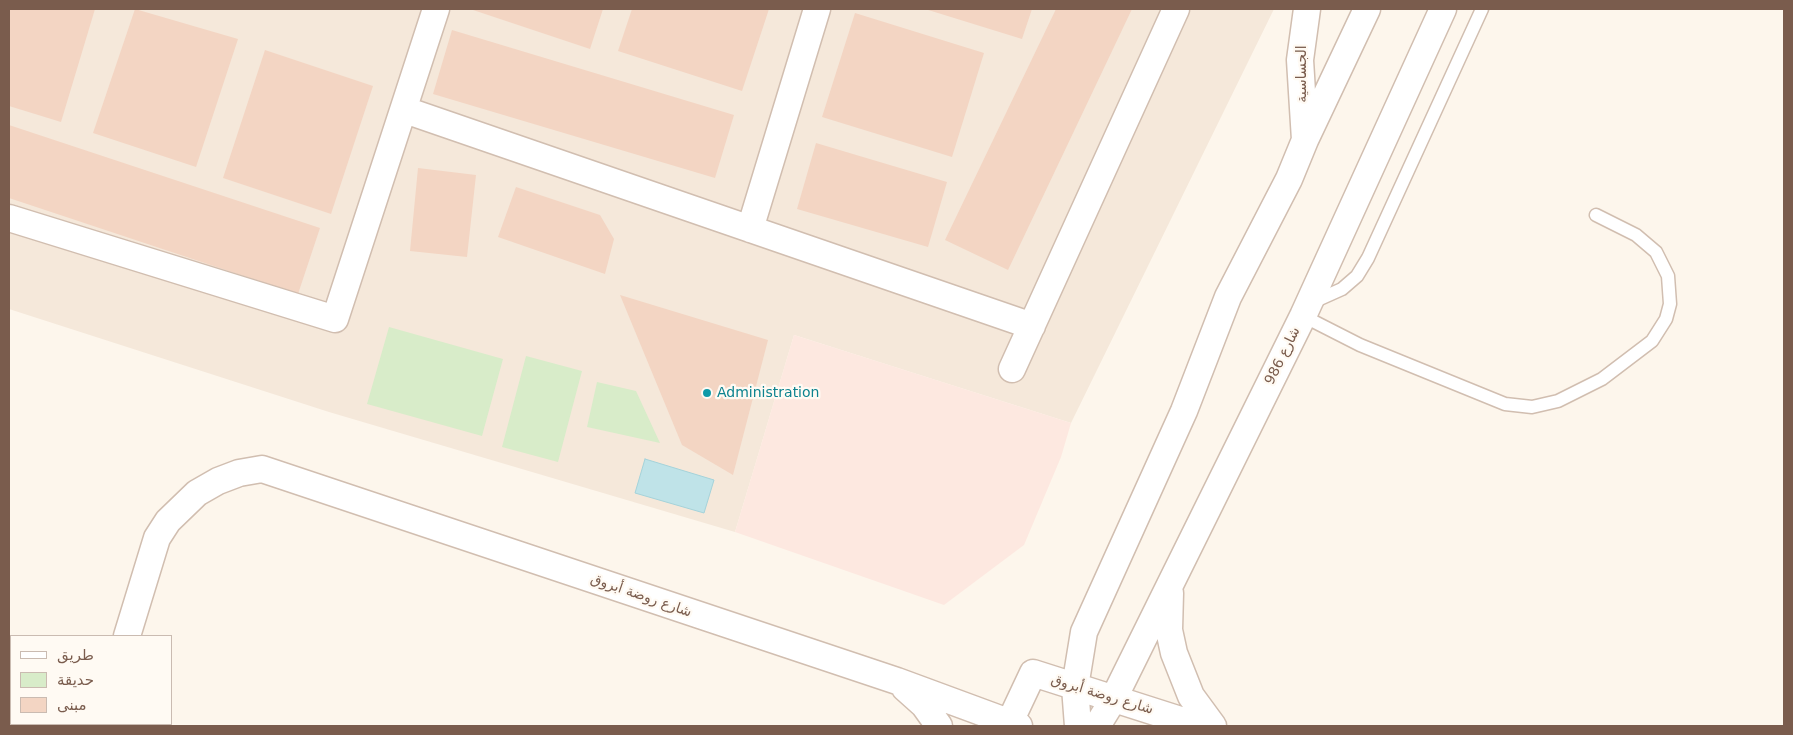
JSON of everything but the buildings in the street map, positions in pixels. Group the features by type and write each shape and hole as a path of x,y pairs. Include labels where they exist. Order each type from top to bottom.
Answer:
{"street":[{"path":"9,218 335,319 405,110 436,9"},
{"path":"750,229 817,9"},
{"path":"1012,369 1176,9"},
{"name":"الجساسية","path":"1305,140 1300,60 1307,9"},
{"path":"1078,726 1075,687 1084,632 1184,411 1228,297 1274,209 1366,9"},
{"name":"شارع 986","path":"1098,726 1113,700 1305,310 1443,9"},
{"path":"405,110 1032,326"},
{"name":"شارع روضة أبروق","path":"127,635 157,538 168,521 198,493 218,481 239,473 262,469 897,681 1013,725 1033,673 1113,700 1146,707 1199,726"},
{"path":"1171,582 1169,630 1174,653 1191,696 1213,726"},
{"path":"897,681 924,705 939,726"}],"lane":[{"path":"1482,9 1368,258 1357,276 1342,289 1305,310 1360,344 1505,404 1532,407 1558,401 1602,379 1652,341 1666,319 1670,304 1668,276 1656,252 1636,235 1596,215"}],"shaded area":[{"path":"9,9 1274,9 1071,423 794,335 735,532 329,412 9,309"},
{"path":"794,335 1071,423 1061,457 1024,545 944,605 735,532"}],"green space":[{"path":"389,327 503,359 482,436 367,404"},
{"path":"526,356 582,371 558,462 502,447"},
{"path":"597,382 636,391 660,443 587,427"}],"water":[{"path":"645,459 714,480 704,513 635,493"}],"place":[{"name":"Administration","path":"707,393"}]}
